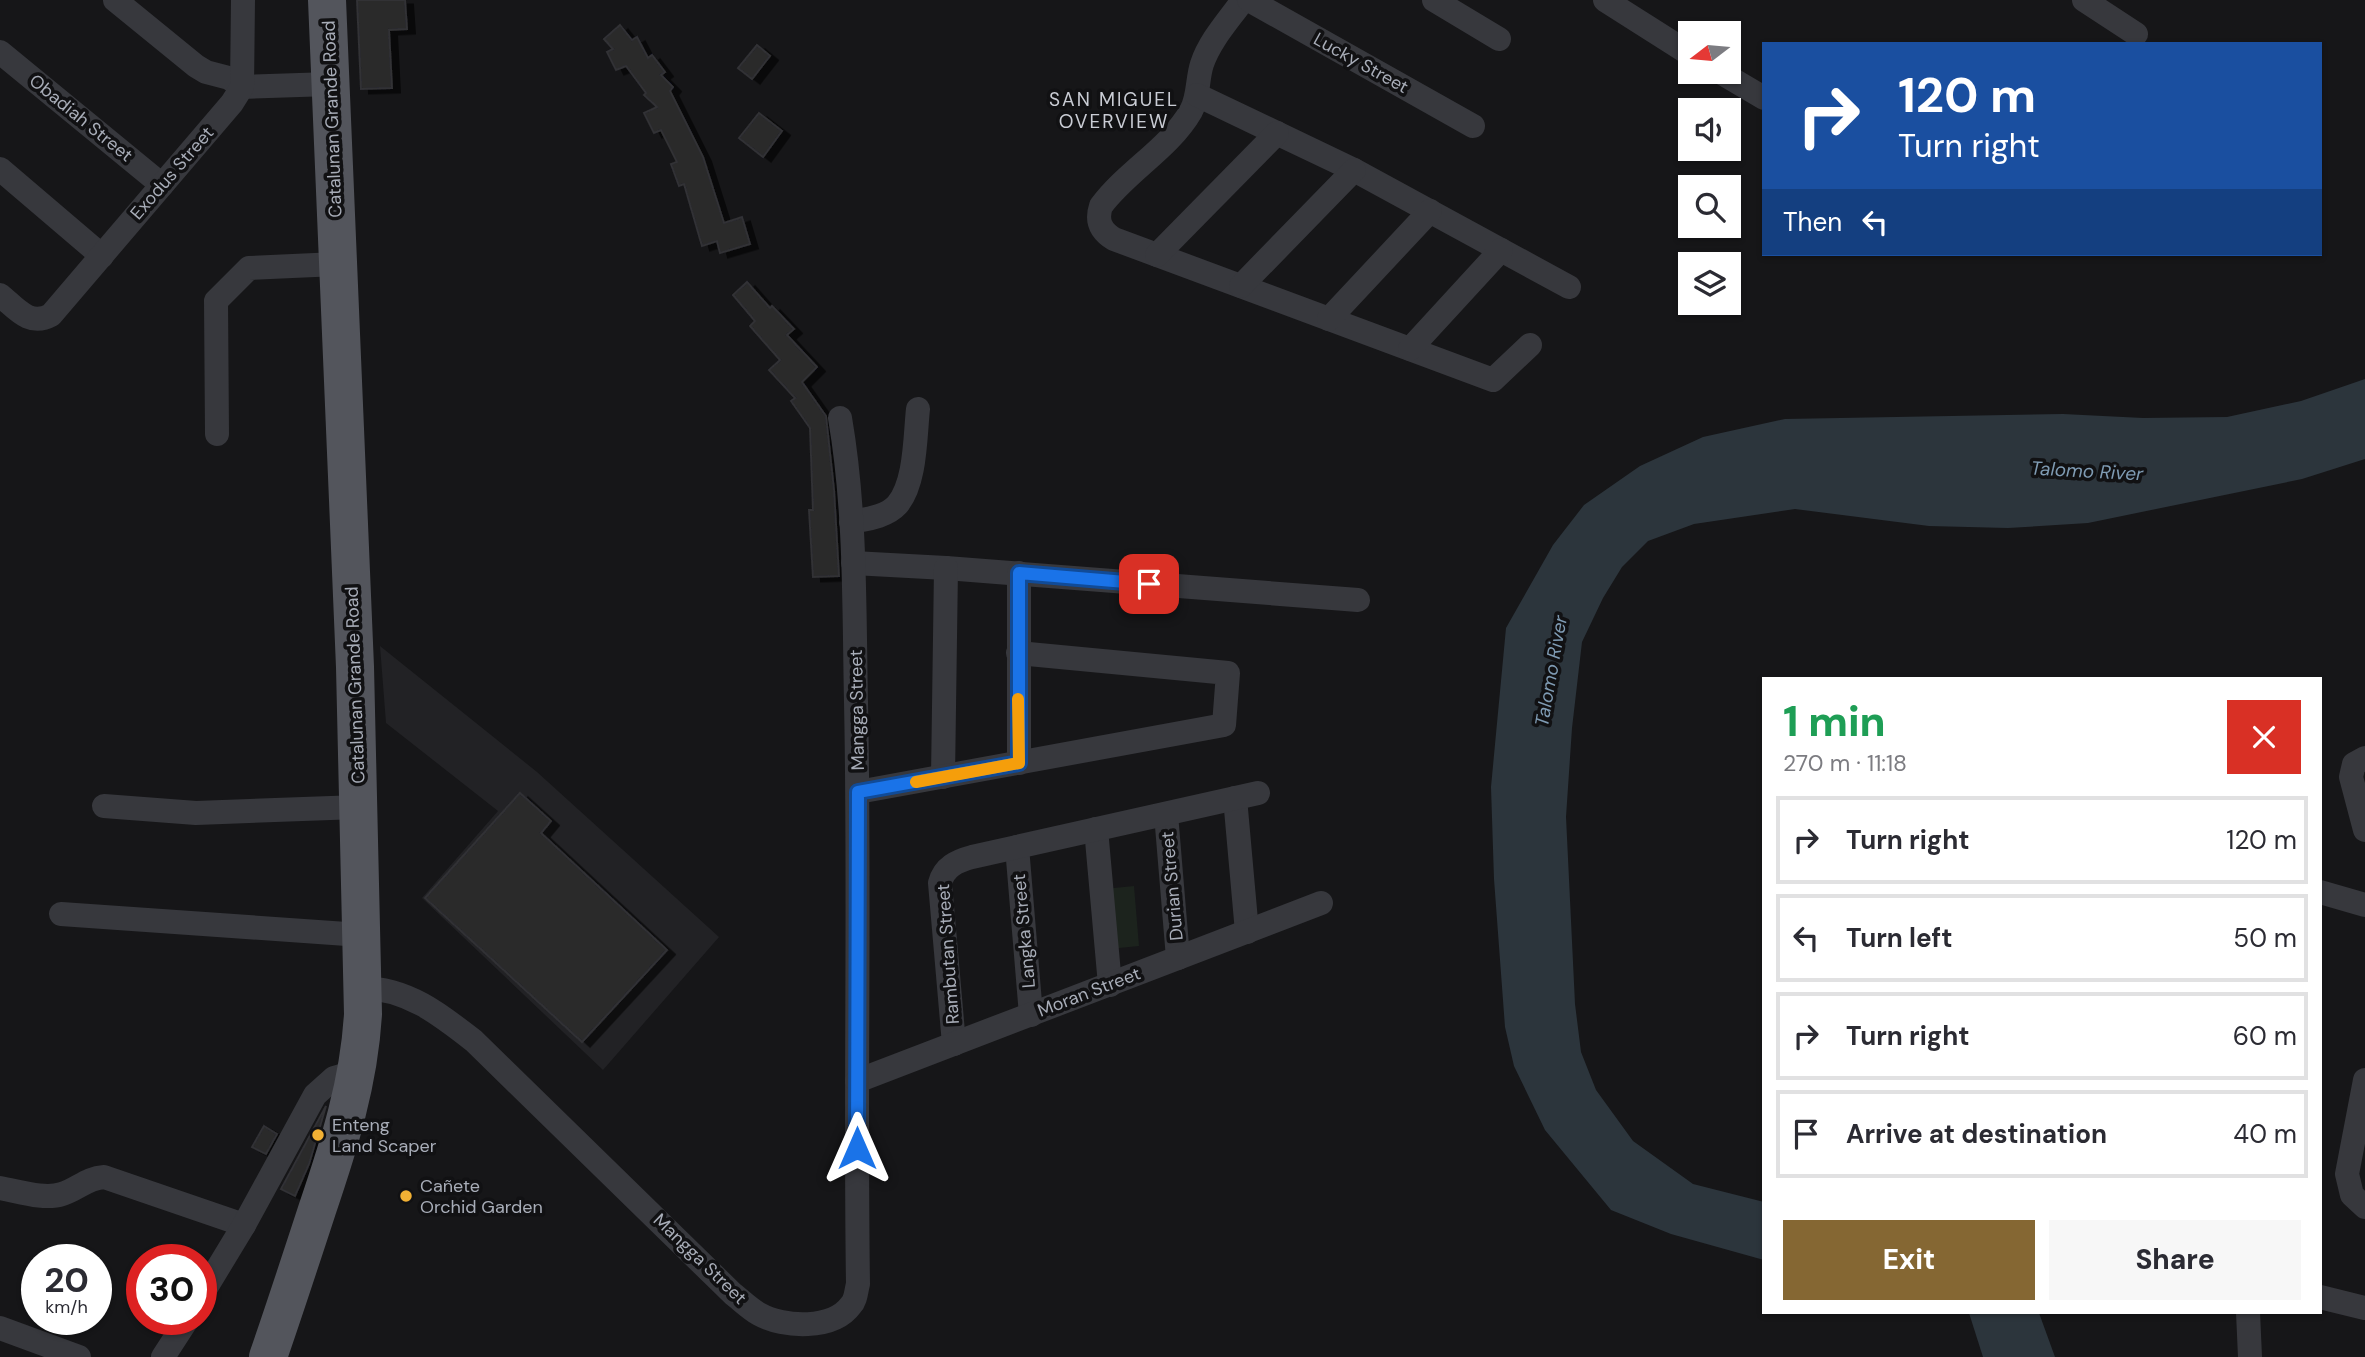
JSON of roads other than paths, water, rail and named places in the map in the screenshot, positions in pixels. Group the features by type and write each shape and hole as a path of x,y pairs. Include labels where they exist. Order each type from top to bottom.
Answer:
{"main road":[{"name":"Catalunan Grande Road","path":"268,1357 332,1166 358,1071 361,1040 359,807 327,0"}],"street":[{"path":"115,0 195,66 206,72 238,79 329,77"},
{"path":"238,79 243,0"},
{"path":"1243,0 1209,48 1198,78 1197,95 1184,121 1107,199 1098,215 1105,233 1114,239 1493,380 1530,345"},
{"name":"Lucky Street","path":"1249,0 1473,126"},
{"path":"1434,0 1499,39"},
{"path":"1605,0 1678,46"},
{"path":"2084,0 2136,34"},
{"name":"Obadiah Street","path":"0,52 162,185"},
{"name":"Exodus Street","path":"0,295 27,318 40,320 51,315 232,103 238,79"},
{"path":"1740,84 1762,97"},
{"path":"1197,95 1354,170 1569,286"},
{"path":"1157,255 1277,133"},
{"path":"0,169 102,256"},
{"path":"1241,286 1354,170"},
{"path":"1329,319 1430,211"},
{"path":"1410,349 1501,250"},
{"path":"217,434 216,301 249,268 337,264"},
{"path":"851,522 885,513 897,505 905,491 912,468 918,409"},
{"name":"Mangga Street","path":"362,988 398,992 443,1017 474,1041 733,1294 758,1314 790,1324 827,1321 843,1314 853,1303 858,1284 858,792 853,563 847,470 840,418"},
{"path":"853,563 1019,573 1358,600"},
{"path":"943,777 946,568"},
{"path":"1019,573 1019,763"},
{"path":"858,792 1224,725 1228,673 1018,653"},
{"path":"2365,758 2354,764 2351,777 2365,830"},
{"path":"1017,847 1247,795 1247,932"},
{"path":"103,806 196,813 359,807"},
{"name":"Durian Street","path":"1166,814 1178,958"},
{"path":"1096,829 1110,985"},
{"name":"Rambutan Street","path":"954,1044 940,883 950,866 964,859 1017,847"},
{"name":"Langka Street","path":"1017,847 1031,1015"},
{"path":"2322,893 2365,905"},
{"name":"Moran Street","path":"857,1081 1321,903"},
{"path":"61,914 361,935"},
{"path":"217,1270 315,1095 334,1078 358,1071"},
{"path":"2358,1201 2347,1174 2365,1080"},
{"path":"0,1188 50,1196 62,1195 94,1177 104,1177 244,1225"},
{"path":"2322,1297 2365,1308"},
{"path":"2248,1314 2250,1357"},
{"path":"0,1328 79,1357"},
{"path":"163,1357 177,1335"}],"water":[{"name":"Talomo River","path":"2365,379 2365,459 2302,479 2088,523 2008,528 1929,526 1795,509 1694,524 1648,541 1622,567 1603,598 1582,642 1572,728 1566,817 1575,1004 1581,1052 1596,1090 1633,1141 1693,1184 1762,1201 1762,1259 1671,1234 1611,1210 1545,1130 1514,1066 1505,1027 1494,879 1491,787 1506,628 1553,545 1584,505 1640,466 1703,437 1785,419 2063,414 2143,418 2227,417 2301,401"},
{"path":"1969,1314 2039,1314 2055,1357 1983,1357"}],"place":[{"name":"Enteng Land Scaper","path":"318,1135"},
{"name":"Cañete Orchid Garden","path":"406,1196"}],"district":[{"name":"SAN MIGUEL OVERVIEW","path":"1114,110"}]}
